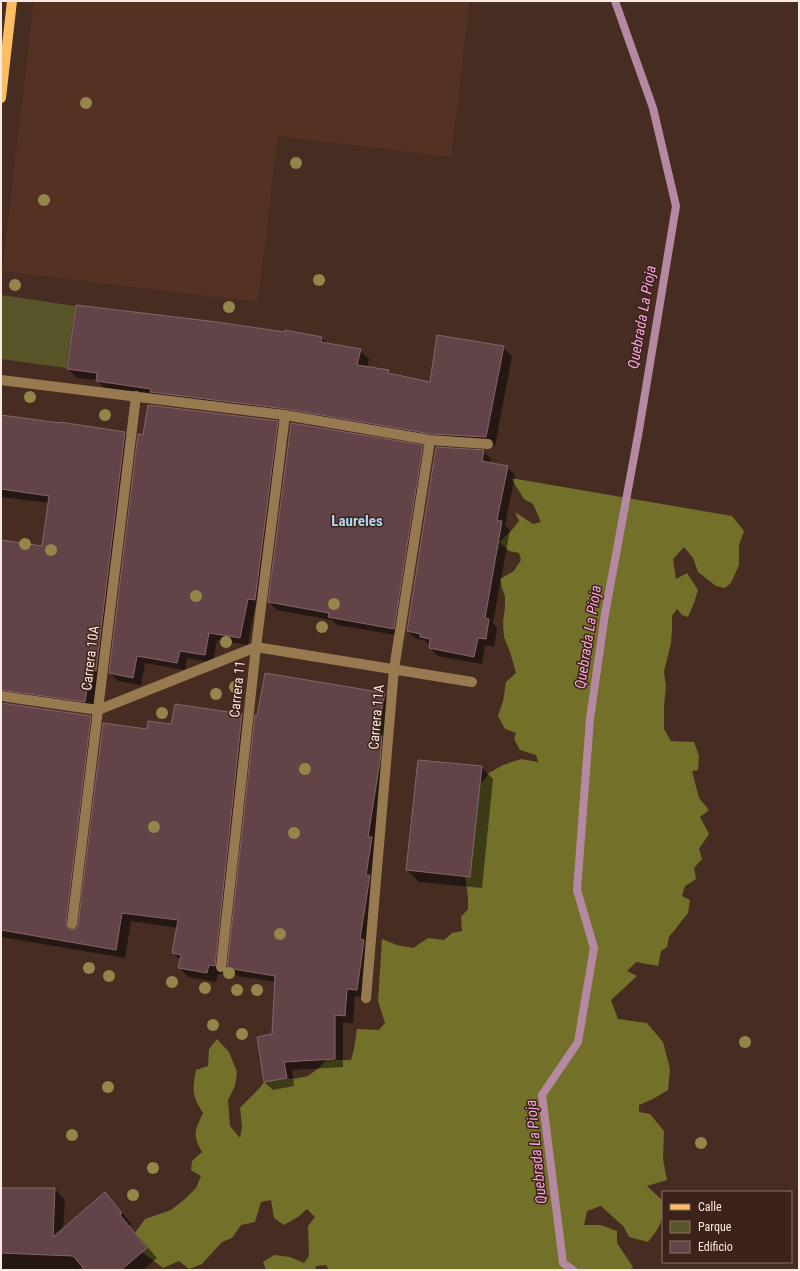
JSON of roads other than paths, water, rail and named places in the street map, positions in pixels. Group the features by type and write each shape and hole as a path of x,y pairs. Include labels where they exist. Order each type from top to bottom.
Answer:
{"main road":[{"path":"1,98 12,1"}],"street":[{"path":"1,380 285,415 430,440 488,444"},
{"name":"Carrera 10A","path":"72,924 136,396"},
{"name":"Carrera 11","path":"221,967 256,647 285,415"},
{"name":"Carrera 11A","path":"366,998 394,669 430,440"},
{"path":"1,696 98,710 256,647 472,682"}],"waterway":[{"name":"Quebrada La Pioja","path":"573,1270 563,1263 542,1095 578,1042 594,948 577,890 590,719 605,614 639,430 676,206 653,108 615,1"}],"district":[{"name":"Laureles","path":"357,521"}]}
